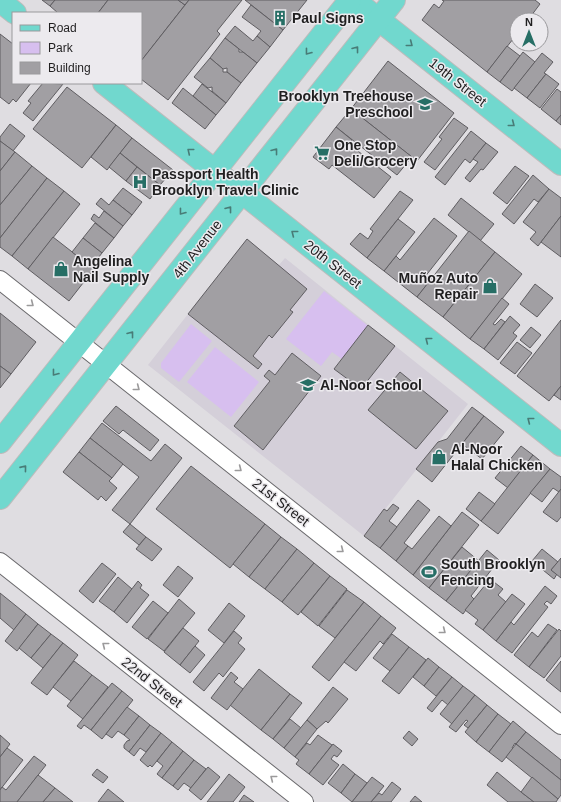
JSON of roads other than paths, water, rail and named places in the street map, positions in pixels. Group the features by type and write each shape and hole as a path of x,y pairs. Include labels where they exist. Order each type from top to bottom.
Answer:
{"main road":[{"path":"0,442 350,0"},
{"name":"19th Street","path":"354,0 561,164"},
{"name":"4th Avenue","path":"0,498 394,0"},
{"path":"0,1 15,12"},
{"name":"20th Street","path":"105,84 561,445"}],"street":[{"name":"21st Street","path":"0,280 561,725"},
{"name":"22nd Street","path":"0,562 304,802"}],"place":[{"name":"Paul Signs","path":"280,18"},
{"name":"Brooklyn Treehouse Preschool","path":"425,104"},
{"name":"One Stop Deli/Grocery","path":"322,153"},
{"name":"Passport Health Brooklyn Travel Clinic","path":"140,182"},
{"name":"Angelina Nail Supply","path":"61,269"},
{"name":"Muñoz Auto Repair","path":"490,286"},
{"name":"Al-Noor School","path":"308,385"},
{"name":"Al-Noor Halal Chicken","path":"439,457"},
{"name":"South Brooklyn Fencing","path":"429,572"}]}
